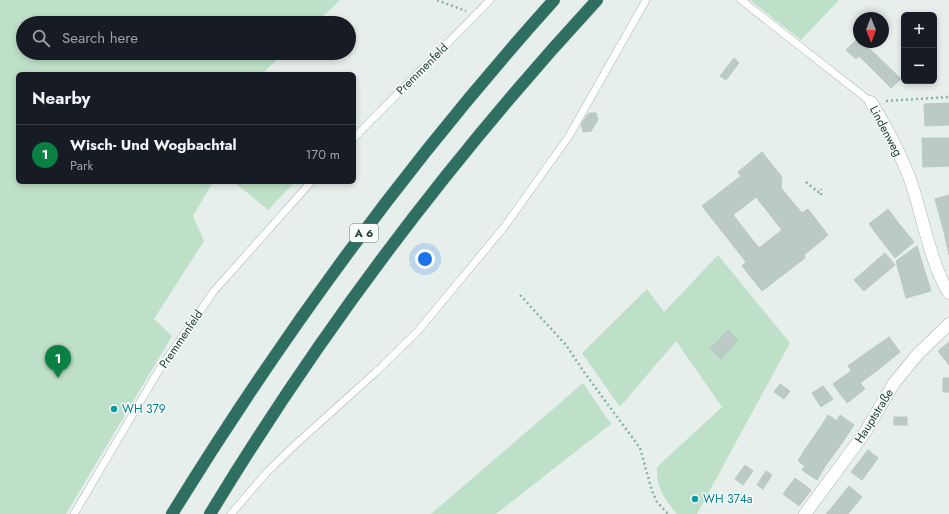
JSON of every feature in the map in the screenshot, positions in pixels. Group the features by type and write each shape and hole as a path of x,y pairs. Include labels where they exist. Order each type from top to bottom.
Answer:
{"highway":[{"name":"A 6","path":"172,514 218,439 306,309 407,176 509,50 554,0"},
{"name":"A 6","path":"210,514 245,456 332,327 421,208 532,73 597,0"}],"street":[{"name":"Lindenweg","path":"871,102 889,132 907,171 937,265 949,293"},
{"name":"Hauptstraße","path":"805,514 866,431 899,376 949,324"}],"lane":[{"name":"Premmenfeld","path":"356,136 490,0"},
{"path":"231,514 267,472 376,372 417,332 506,226 569,136 646,0"},
{"name":"Lindenweg","path":"741,0 871,102"},
{"name":"Premmenfeld","path":"74,514 159,370 214,291 309,184"}],"path":[{"path":"437,0 476,15"},
{"path":"871,102 949,97"},
{"path":"806,182 818,192 821,189 821,195"},
{"path":"520,295 566,345 640,448 652,491 657,502 668,514"}],"green space":[{"path":"0,0 340,0 323,16 16,16 16,60 277,60 264,72 16,72 16,184 212,184 193,216 204,241 154,319 172,336 66,514 0,514"},
{"path":"750,0 839,0 801,40"},
{"path":"236,184 293,184 268,210"},
{"path":"718,255 790,343 697,514 677,514 668,503 659,487 657,467 722,407 676,341 620,407 582,353 647,289 664,312"},
{"path":"583,383 611,424 496,514 431,514"}],"building":[{"path":"853,43 853,48 869,48 901,79 891,88 859,56 856,59 846,50"},
{"path":"734,58 739,63 726,80 720,76"},
{"path":"949,103 949,125 925,126 924,104"},
{"path":"589,113 596,113 598,120 591,131 583,132 581,124"},
{"path":"922,138 949,138 949,166 923,167"},
{"path":"762,152 782,177 781,188 802,213 808,209 828,235 804,255 805,258 762,291 742,266 746,262 702,206 741,176 738,172","holes":["756,197 782,230 759,248 733,215"]},
{"path":"949,195 949,231 944,232 935,199"},
{"path":"888,209 900,225 881,240 869,224"},
{"path":"900,225 914,242 895,258 881,240"},
{"path":"949,231 949,255 944,232"},
{"path":"917,246 931,291 906,298 896,261"},
{"path":"885,253 895,265 864,291 854,280"},
{"path":"728,330 738,340 721,359 710,349"},
{"path":"889,337 900,352 879,369 866,353"},
{"path":"949,342 949,365 938,351"},
{"path":"866,353 879,369 860,383 848,366"},
{"path":"851,371 865,389 847,403 833,384"},
{"path":"943,378 949,378 949,392 943,392"},
{"path":"780,384 790,391 784,399 774,392"},
{"path":"823,386 833,399 821,407 812,393"},
{"path":"828,415 837,421 840,415 854,425 844,440 822,425"},
{"path":"894,417 907,417 907,425 894,425"},
{"path":"822,425 844,440 835,453 813,438"},
{"path":"813,438 835,453 826,465 804,451"},
{"path":"868,450 878,458 862,480 851,472"},
{"path":"804,451 826,465 817,480 802,470 805,466 798,461"},
{"path":"745,465 753,471 743,485 735,479"},
{"path":"766,471 772,475 763,489 757,485"},
{"path":"795,478 811,490 799,506 783,494"},
{"path":"849,486 862,497 848,514 842,514 833,506"},
{"path":"833,506 842,514 826,514"}],"place":[{"name":"Wisch- Und Wogbachtal","path":"58,378"},
{"name":"WH 379","path":"114,409"},
{"name":"WH 374a","path":"695,499"}]}
